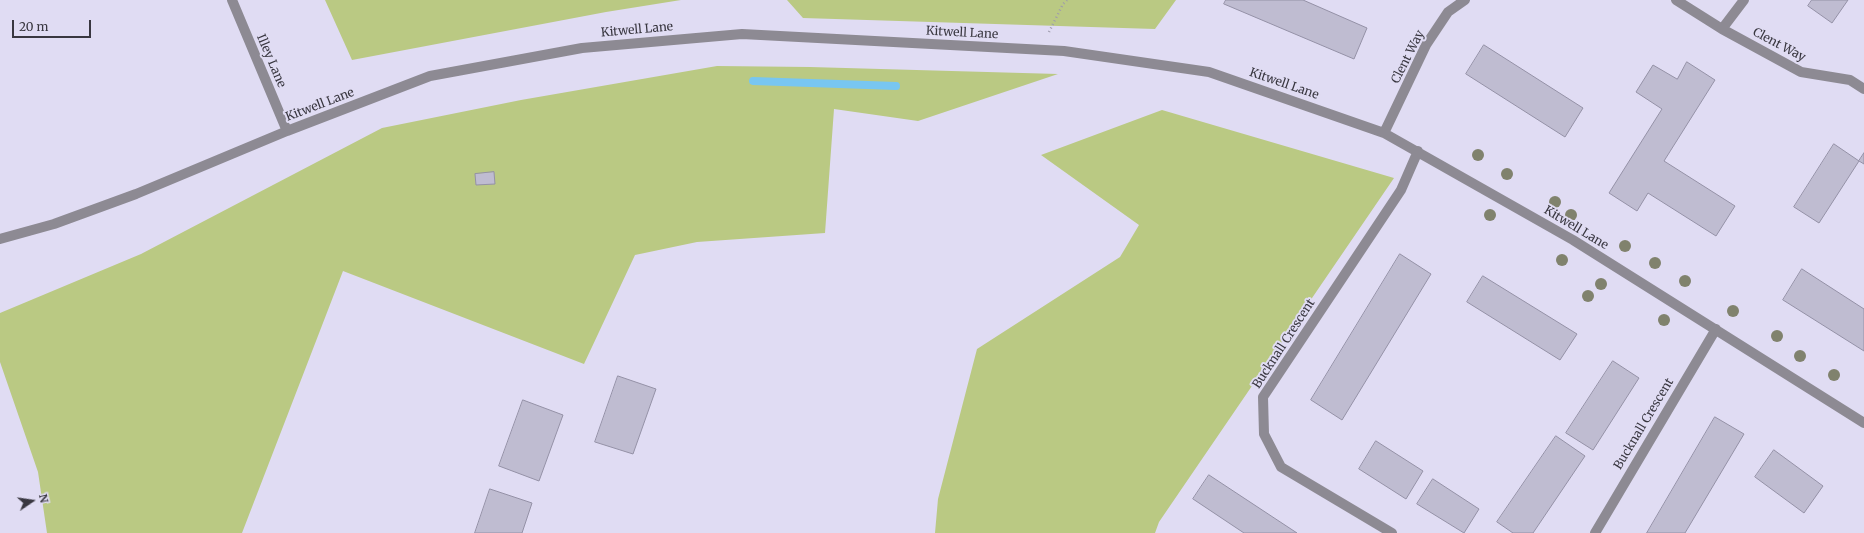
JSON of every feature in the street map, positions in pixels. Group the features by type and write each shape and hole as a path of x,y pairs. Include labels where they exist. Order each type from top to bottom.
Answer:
{"street":[{"name":"Illey Lane","path":"232,0 286,132"},
{"name":"Clent Way","path":"1384,133 1426,45 1448,12 1465,0"},
{"name":"Clent Way","path":"1676,0 1722,29 1802,72 1850,80 1864,89"},
{"path":"1722,29 1744,0"},
{"name":"Kitwell Lane","path":"0,239 54,224 128,196 430,76 582,48 742,34 1064,52 1210,72 1384,133 1573,240 1864,424"},
{"name":"Bucknall Crescent","path":"1392,533 1281,467 1264,434 1263,397 1401,190 1418,151"},
{"name":"Bucknall Crescent","path":"1595,533 1716,329"}],"path":[{"path":"1039,50 1063,4 1067,0"}],"green space":[{"path":"325,0 681,0 606,12 352,60"},
{"path":"787,0 1176,0 1155,29 803,18"},
{"path":"717,66 1058,74 918,121 834,109 825,233 697,242 635,255 584,364 343,271 242,533 47,533 38,472 0,362 0,313 141,254 382,128 521,100"},
{"path":"1162,110 1394,178 1159,522 1155,533 935,533 938,499 977,349 1120,257 1139,225 1041,155"}],"building":[{"path":"1226,0 1303,0 1367,28 1354,59 1224,4"},
{"path":"1812,0 1848,0 1832,23 1808,6"},
{"path":"1484,45 1583,108 1565,137 1466,74"},
{"path":"1687,62 1715,80 1664,161 1735,206 1716,236 1648,193 1637,211 1609,193 1662,109 1636,92 1653,65 1677,79"},
{"path":"1834,144 1859,161 1819,223 1794,207"},
{"path":"1864,153 1864,164 1859,161"},
{"path":"494,172 495,184 476,185 475,174"},
{"path":"1400,254 1431,274 1342,420 1311,400"},
{"path":"1802,269 1864,309 1864,351 1783,300"},
{"path":"1483,276 1577,334 1560,360 1467,302"},
{"path":"1613,361 1639,378 1593,450 1566,433"},
{"path":"618,376 656,389 633,454 595,442"},
{"path":"523,400 563,415 539,481 499,466"},
{"path":"1715,417 1744,434 1685,533 1647,533"},
{"path":"1556,436 1585,456 1533,533 1513,533 1497,522"},
{"path":"1376,441 1423,471 1406,499 1359,469"},
{"path":"1774,450 1823,486 1804,513 1755,477"},
{"path":"1209,475 1297,533 1244,533 1193,499"},
{"path":"1433,479 1479,509 1464,533 1417,504"},
{"path":"490,489 532,503 522,533 475,533"}],"waterway":[{"path":"753,81 896,86"}]}
